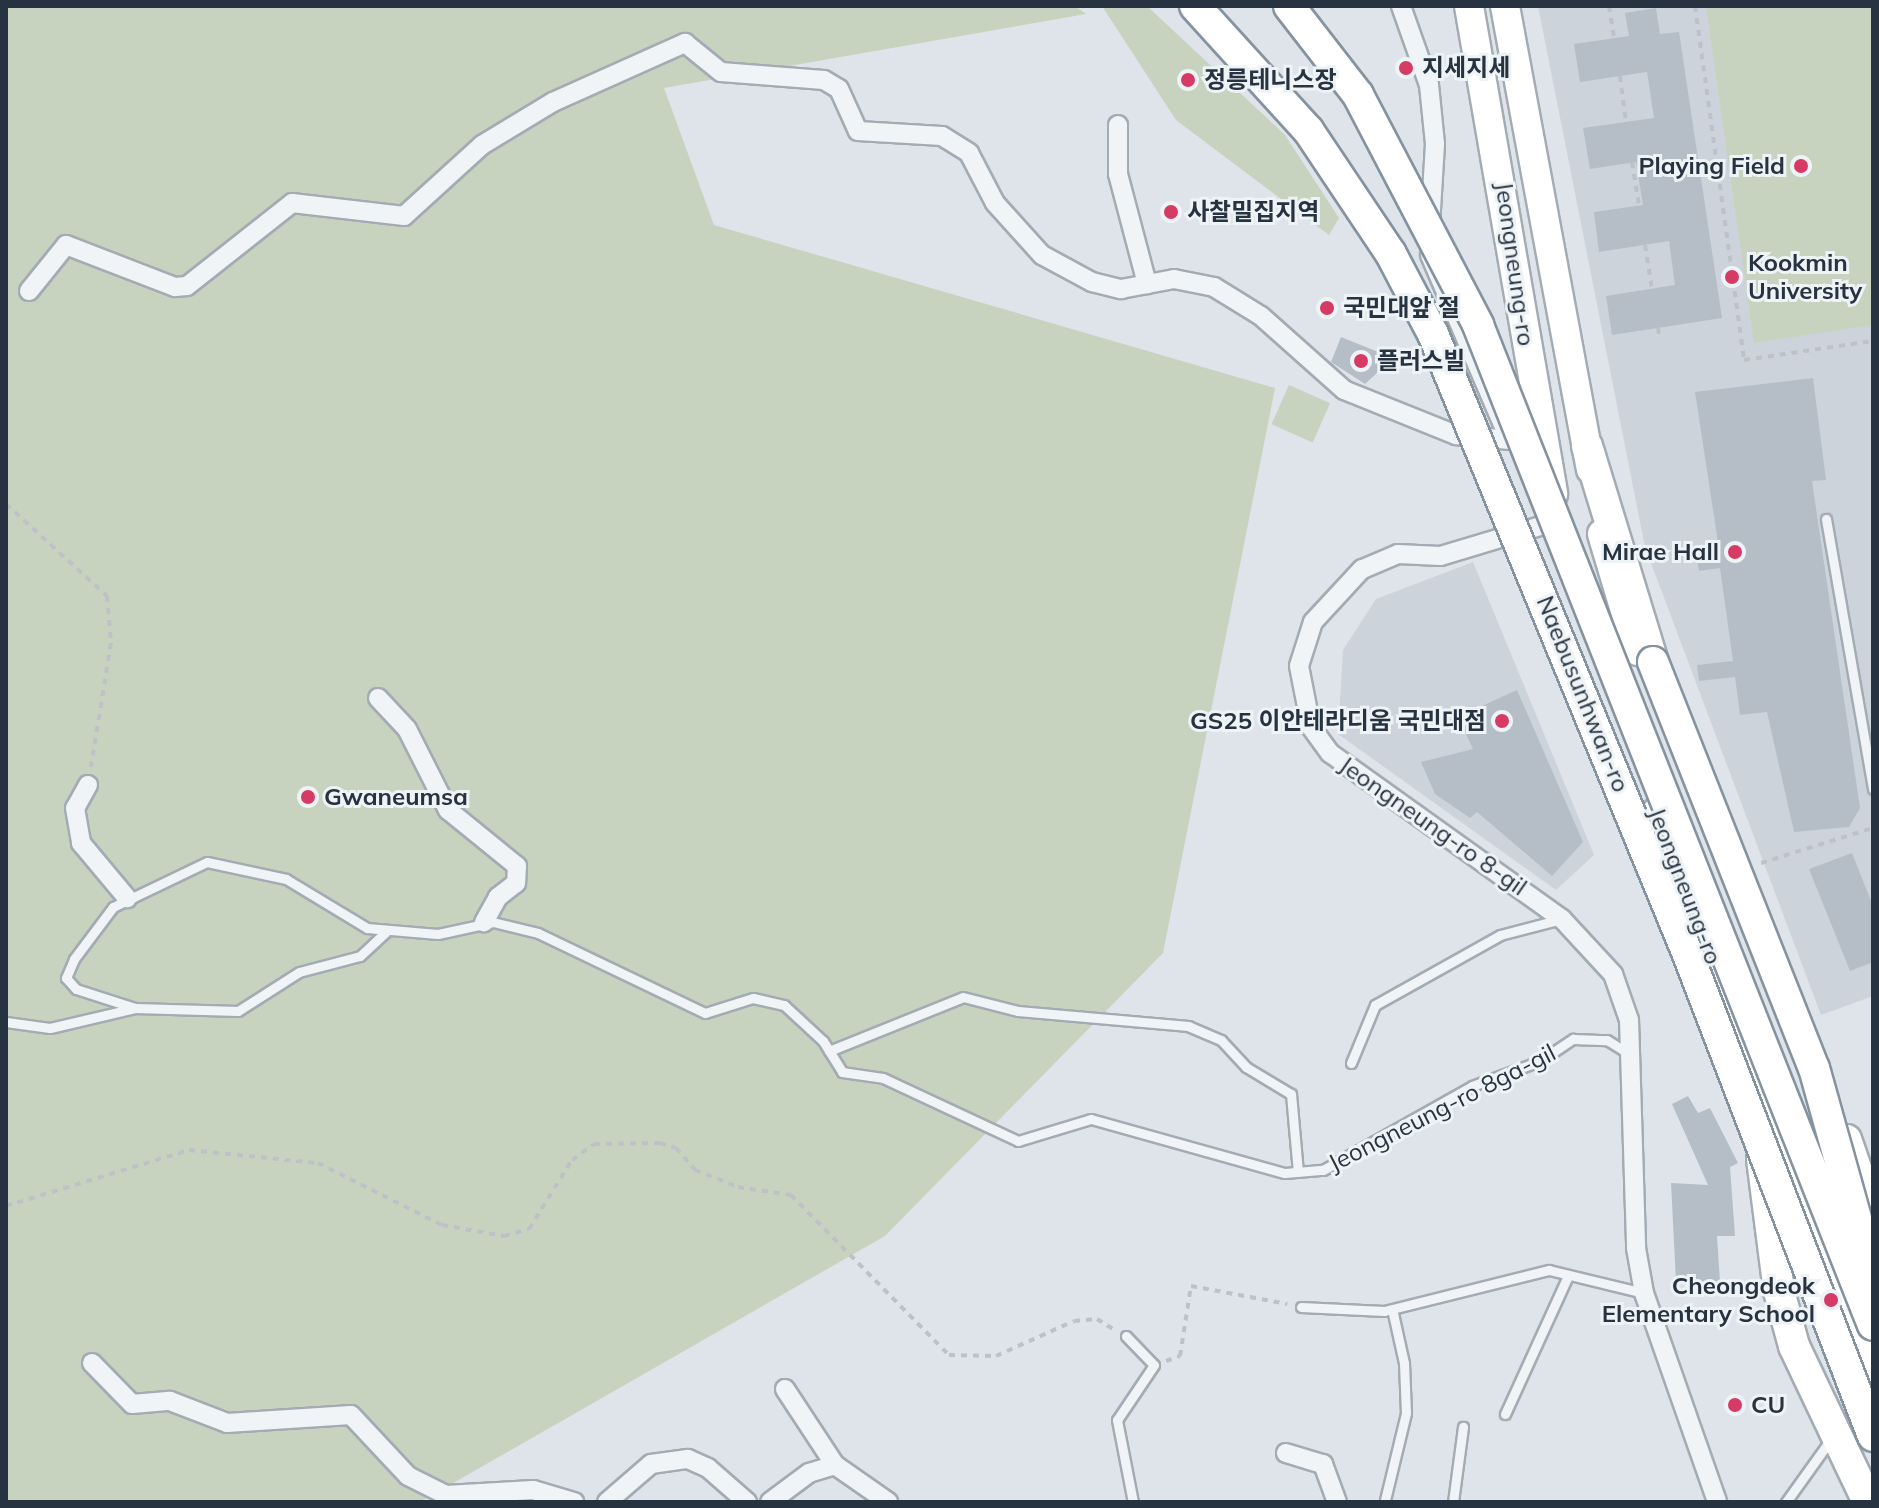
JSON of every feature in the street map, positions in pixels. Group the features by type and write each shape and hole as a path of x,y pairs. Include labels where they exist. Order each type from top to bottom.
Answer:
{"highway":[{"name":"Naebusunhwan-ro","path":"1195,6 1308,130 1391,254 1433,334 1683,942 1873,1436"},
{"name":"Naebusunhwan-ro","path":"1289,6 1358,95 1478,325 1873,1325"},
{"path":"1587,446 1653,662 1814,1068 1873,1282"},
{"path":"1657,813 1758,1121 1779,1291 1794,1346 1868,1502"}],"main road":[{"name":"Jeongneung-ro","path":"1469,6 1557,521 1583,619 1873,1378"},
{"name":"Jeongneung-ro","path":"1505,6 1619,605 1681,765 1740,899 1797,996"},
{"name":"Jeongneung-ro","path":"1587,446 1797,996 1873,1214"},
{"name":"Jeongneung-ro","path":"1681,765 1758,895"}],"street":[{"path":"1401,6 1429,85 1435,144 1431,261 1510,440 1557,521"},
{"path":"29,291 66,245 175,287 187,286 292,203 404,216 482,145 553,102 685,43 721,72 824,80 839,89 858,131 942,136 969,153 995,203 1042,255 1092,282 1121,289 1174,279 1214,287 1261,316 1344,390 1456,435 1510,440"},
{"path":"1118,125 1118,174 1147,284"},
{"name":"Jeongneung-ro 8-gil","path":"1557,521 1440,556 1398,554 1362,569 1313,622 1299,666 1311,727 1330,753 1562,919 1613,974 1629,1020 1636,1248 1644,1293 1717,1502"},
{"path":"378,698 407,729 448,810 517,866 516,883 498,897 484,922"},
{"path":"88,785 75,808 81,843 127,898"},
{"path":"92,1363 132,1404 170,1401 227,1423 351,1415 408,1476 446,1495 533,1490 574,1502"},
{"path":"785,1389 835,1465 888,1502"},
{"path":"1286,1453 1323,1464 1337,1502"},
{"path":"607,1502 651,1464 688,1459 708,1468 747,1502"},
{"path":"770,1502 809,1473 835,1465"}],"lane":[{"path":"1826,519 1873,789"},
{"name":"Jeongneung-ro 8ga-gil","path":"135,1008 76,989 66,978 74,959 127,898 207,862 286,879 367,928 438,934 484,922 538,933 705,1013 753,998 784,1005 829,1051 842,1072 883,1078 1018,1141 1091,1119 1298,1172 1323,1170 1356,1155 1472,1086 1540,1061 1573,1039 1607,1040 1628,1053"},
{"name":"Jeongneung-ro 8-gil","path":"1351,1063 1375,1005 1500,935 1562,919"},
{"path":"6,1022 50,1028 135,1008 238,1011 299,972 360,956 386,932"},
{"name":"Jeongneung-ro 8ga-gil","path":"829,1051 963,997 1018,1011 1188,1026 1221,1040 1246,1067 1291,1094 1298,1172"},
{"path":"1301,1307 1392,1309 1549,1270 1644,1293"},
{"path":"1505,1414 1568,1276"},
{"path":"1385,1500 1406,1413 1404,1363 1392,1309"},
{"path":"1126,1336 1154,1365 1117,1420 1133,1502"},
{"path":"1453,1502 1463,1427"},
{"path":"1786,1502 1829,1442"}],"path":[{"path":"1609,6 1614,38"},
{"path":"1695,6 1744,360 1873,341"},
{"path":"1620,76 1626,122"},
{"path":"1632,162 1639,205"},
{"path":"1645,245 1652,289"},
{"path":"1658,328 1659,334"},
{"path":"6,504 107,596 111,643 88,785"},
{"path":"1747,868 1873,828"},
{"path":"6,1206 189,1150 318,1163 442,1225 504,1236 529,1229 572,1160 594,1144 660,1143 676,1148 710,1176 791,1195 949,1355 996,1356 1074,1321 1097,1319 1126,1336"},
{"path":"1154,1365 1180,1356 1191,1286 1301,1307"}],"shaded area":[{"name":"Kookmin University","path":"1538,6 1873,6 1873,996 1821,1015 1645,547"},
{"path":"1473,562 1594,855 1556,890 1338,734 1343,650 1376,599"}],"green space":[{"path":"6,6 1075,6 1086,14 664,88 714,225 1275,388 1163,953 885,1236 420,1502 6,1502"},
{"name":"정릉테니스장","path":"1102,6 1147,6 1285,135 1339,218 1329,235 1176,120"},
{"name":"Playing Field","path":"1706,6 1873,6 1873,325 1754,343"},
{"path":"1289,385 1330,403 1313,443 1272,424"}],"building":[{"path":"1656,8 1660,34 1679,32 1722,318 1612,335 1606,296 1675,285 1669,241 1599,252 1594,212 1643,205 1636,162 1590,169 1583,128 1654,118 1647,72 1580,82 1574,44 1629,36 1625,13"},
{"name":"플러스빌","path":"1341,337 1393,358 1365,384 1331,362"},
{"name":"Mirae Hall","path":"1813,378 1826,480 1812,481 1860,808 1849,827 1794,832 1767,712 1740,715 1735,677 1699,681 1697,665 1733,661 1720,568 1699,571 1696,552 1719,549 1695,392"},
{"path":"1517,690 1583,842 1552,876 1477,812 1470,818 1435,794 1421,762 1473,749 1458,717"},
{"path":"1852,853 1873,906 1873,962 1850,971 1809,869"},
{"path":"1688,1096 1698,1113 1710,1108 1738,1163 1730,1167 1735,1236 1717,1236 1720,1282 1676,1281 1671,1183 1708,1185 1672,1104"}],"place":[{"name":"지세지세","path":"1406,68"},
{"name":"정릉테니스장","path":"1188,80"},
{"name":"Playing Field","path":"1801,166"},
{"name":"사찰밀집지역","path":"1171,212"},
{"name":"Kookmin University","path":"1732,277"},
{"name":"국민대앞 절","path":"1327,308"},
{"name":"플러스빌","path":"1361,361"},
{"name":"Mirae Hall","path":"1735,552"},
{"name":"GS25 이안테라디움 국민대점","path":"1502,721"},
{"name":"Gwaneumsa","path":"308,797"},
{"name":"Cheongdeok Elementary School","path":"1831,1300"},
{"name":"CU","path":"1735,1405"}]}
